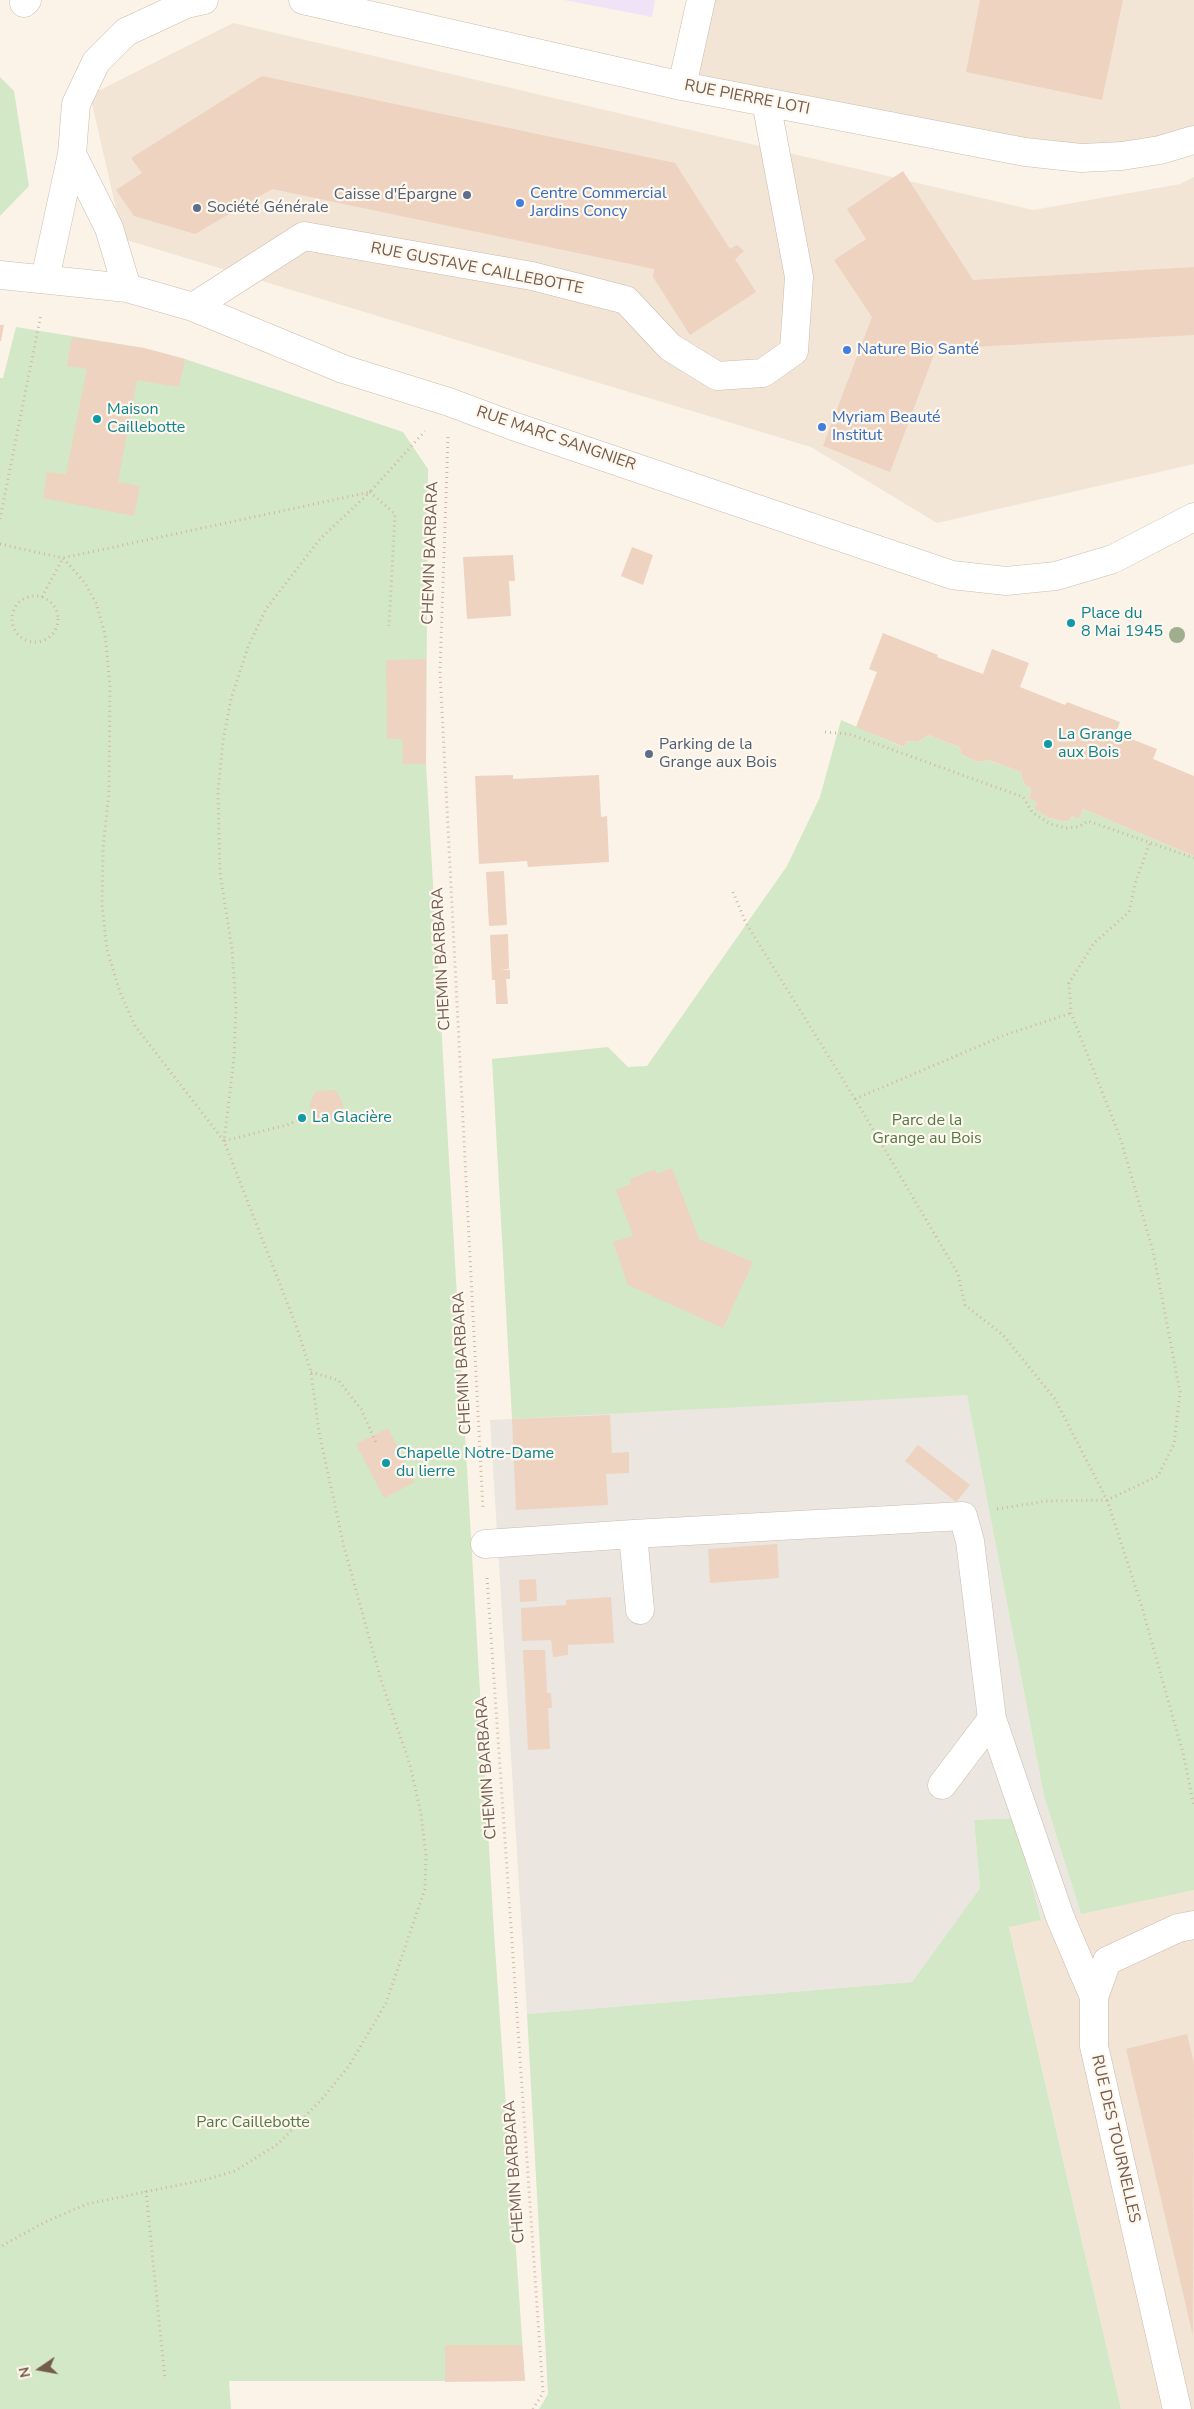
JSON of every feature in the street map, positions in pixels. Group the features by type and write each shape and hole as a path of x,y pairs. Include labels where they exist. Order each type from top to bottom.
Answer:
{"street":[{"path":"45,279 72,154 76,104 96,62 126,32 186,4 204,0"},
{"name":"RUE PIERRE LOTI","path":"303,0 682,86 1025,152 1081,158 1131,155 1160,150 1194,140"},
{"path":"682,86 701,0"},
{"name":"RUE GUSTAVE CAILLEBOTTE","path":"193,307 304,236 532,276 626,300 670,347 718,376 763,373 794,351 799,277 766,102"},
{"path":"72,154 109,228 127,288"},
{"name":"RUE MARC SANGNIER","path":"0,275 127,288 193,307 343,369 449,402 513,426 952,576 1006,582 1056,576 1113,559 1194,516"},
{"path":"485,1544 963,1516 970,1541 992,1719 1060,1917 1094,1997"},
{"path":"633,1534 640,1610"},
{"path":"942,1785 992,1719"},
{"name":"RUE DES TOURNELLES","path":"1177,2409 1094,2046 1094,1997 1107,1961 1178,1928 1194,1924"}],"path":[{"path":"0,519 40,331 45,279"},
{"path":"224,1141 234,1058 236,1008 232,949 220,873 218,791 223,740 231,699 248,647 266,609 320,539 370,492 413,446 449,402"},
{"name":"CHEMIN BARBARA","path":"449,402 440,672 485,1544 543,2393 533,2409"},
{"path":"0,544 63,558 370,492"},
{"path":"370,492 396,514 389,626"},
{"path":"42,597 63,558"},
{"path":"0,2247 45,2222 87,2204 208,2180 235,2171 260,2158 278,2144 321,2100 348,2066 386,2003 425,1889 426,1855 421,1814 410,1765 381,1680 340,1529 319,1432 311,1372 294,1319 224,1141 135,1026 120,992 107,950 102,905 103,848 109,793 110,685 105,634 96,603 85,583 63,558"},
{"path":"28,596 42,597 55,607 58,622 50,636 44,640 29,641 22,638 13,626 12,612 16,605 28,596"},
{"path":"825,732 849,734 1023,797 1032,812 1050,824 1067,828 1078,826 1088,820 1150,844 1194,858"},
{"path":"989,1511 1046,1501 1107,1500 1158,1476 1174,1444 1180,1392 1153,1252 1120,1137 1071,1013 1069,983 1094,943 1129,912 1136,880 1150,844"},
{"path":"733,892 746,923 855,1099 958,1274 965,1306 1003,1335 1056,1399 1107,1500 1183,1753 1194,1807"},
{"path":"855,1099 1005,1035 1071,1013"},
{"path":"224,1141 287,1125 302,1118"},
{"path":"311,1372 338,1380 361,1409 376,1443"},
{"path":"146,2191 165,2380"}],"shaded area":[{"path":"564,0 655,0 652,17"},
{"path":"701,0 1194,0 1194,140 1121,156 682,86"},
{"path":"233,23 1033,210 1180,184 1194,177 1194,464 937,523 811,447 123,239 90,95"},
{"path":"967,1394 1044,1796 1081,1914 1041,1920 1015,1818 974,1820 980,1888 912,1982 527,2014 490,1420"},
{"path":"1194,1890 1194,2409 1121,2409 1009,1926"}],"green space":[{"path":"0,77 14,91 29,186 0,216"},
{"name":"Parc Caillebotte","path":"16,327 144,348 185,359 403,432 428,469 426,764 494,1933 525,2381 229,2381 231,2409 0,2409 0,378 3,378"},
{"name":"Parc de la Grange au Bois","path":"841,720 903,747 906,741 918,742 928,735 959,747 962,755 978,762 989,760 1021,772 1024,784 1031,789 1029,799 1037,802 1036,809 1049,818 1068,822 1072,816 1079,819 1083,809 1194,856 1194,1890 1081,1914 1044,1796 967,1395 512,1419 492,1059 608,1047 628,1067 647,1066 787,866 820,797"},
{"path":"1015,1818 1041,1920 1009,1927 1121,2409 539,2409 548,2394 527,2014 912,1982 980,1888 974,1820"}],"building":[{"path":"980,0 1123,0 1102,100 966,72"},
{"name":"Centre Commercial Jardins Concy","path":"262,76 675,163 730,249 737,245 744,251 735,259 756,292 690,335 653,277 654,269 272,189 195,234 134,216 116,190 142,173 131,158"},
{"path":"903,171 973,280 1194,267 1194,335 936,349 890,472 823,446 872,317 834,260 866,239 847,209"},
{"path":"0,325 4,325 1,341 0,341"},
{"path":"72,337 144,348 185,359 179,387 137,380 118,482 140,486 134,516 43,498 47,472 66,474 87,369 67,366"},
{"path":"632,547 653,555 643,585 621,576"},
{"path":"513,555 515,581 509,581 511,616 467,619 463,557"},
{"name":"La Grange aux Bois","path":"883,633 938,655 937,657 983,674 992,649 1029,663 1020,687 1065,705 1067,702 1120,722 1116,733 1157,749 1153,759 1194,776 1194,856 1083,809 1079,819 1072,816 1068,822 1049,818 1035,809 1037,802 1029,799 1031,789 1024,784 1021,772 989,760 978,762 962,755 959,747 928,735 918,742 906,741 904,747 856,727 877,672 869,669"},
{"path":"426,659 426,764 403,764 402,739 387,739 386,660"},
{"path":"513,775 513,779 599,775 601,817 607,816 609,862 528,867 527,861 479,864 475,776"},
{"path":"504,871 507,925 489,926 486,872"},
{"path":"508,934 509,969 500,970 510,970 510,979 506,979 508,1004 496,1004 495,980 492,980 490,935"},
{"path":"336,1090 344,1106 338,1119 317,1121 309,1105 316,1091"},
{"path":"672,1168 699,1239 753,1262 723,1328 628,1285 613,1242 633,1236 616,1190 631,1184 630,1179 655,1169 656,1174"},
{"path":"610,1415 612,1453 629,1452 629,1473 606,1474 608,1505 516,1510 512,1419"},
{"name":"Chapelle Notre-Dame du lierre","path":"388,1428 415,1482 384,1498 356,1444"},
{"path":"918,1445 970,1485 956,1502 905,1461"},
{"path":"777,1544 779,1578 710,1583 708,1549"},
{"path":"536,1579 537,1601 520,1602 519,1580"},
{"path":"611,1597 614,1643 568,1645 568,1655 553,1657 551,1640 522,1641 521,1608 566,1605 566,1600"},
{"path":"523,1650 545,1650 547,1693 551,1693 552,1708 548,1708 550,1749 528,1750"},
{"path":"1187,2034 1194,2063 1193,2336 1126,2049"},
{"path":"445,2345 522,2345 525,2381 445,2382"}],"place":[{"name":"Caisse d'Épargne","path":"467,195"},
{"name":"Centre Commercial Jardins Concy","path":"520,203"},
{"name":"Société Générale","path":"197,208"},
{"name":"Nature Bio Santé","path":"847,350"},
{"name":"Maison Caillebotte","path":"97,419"},
{"name":"Myriam Beauté Institut","path":"822,427"},
{"name":"Place du 8 Mai 1945","path":"1071,623"},
{"name":"La Grange aux Bois","path":"1048,744"},
{"name":"Parking de la Grange aux Bois","path":"649,754"},
{"name":"La Glacière","path":"302,1118"},
{"name":"Chapelle Notre-Dame du lierre","path":"386,1463"}]}
